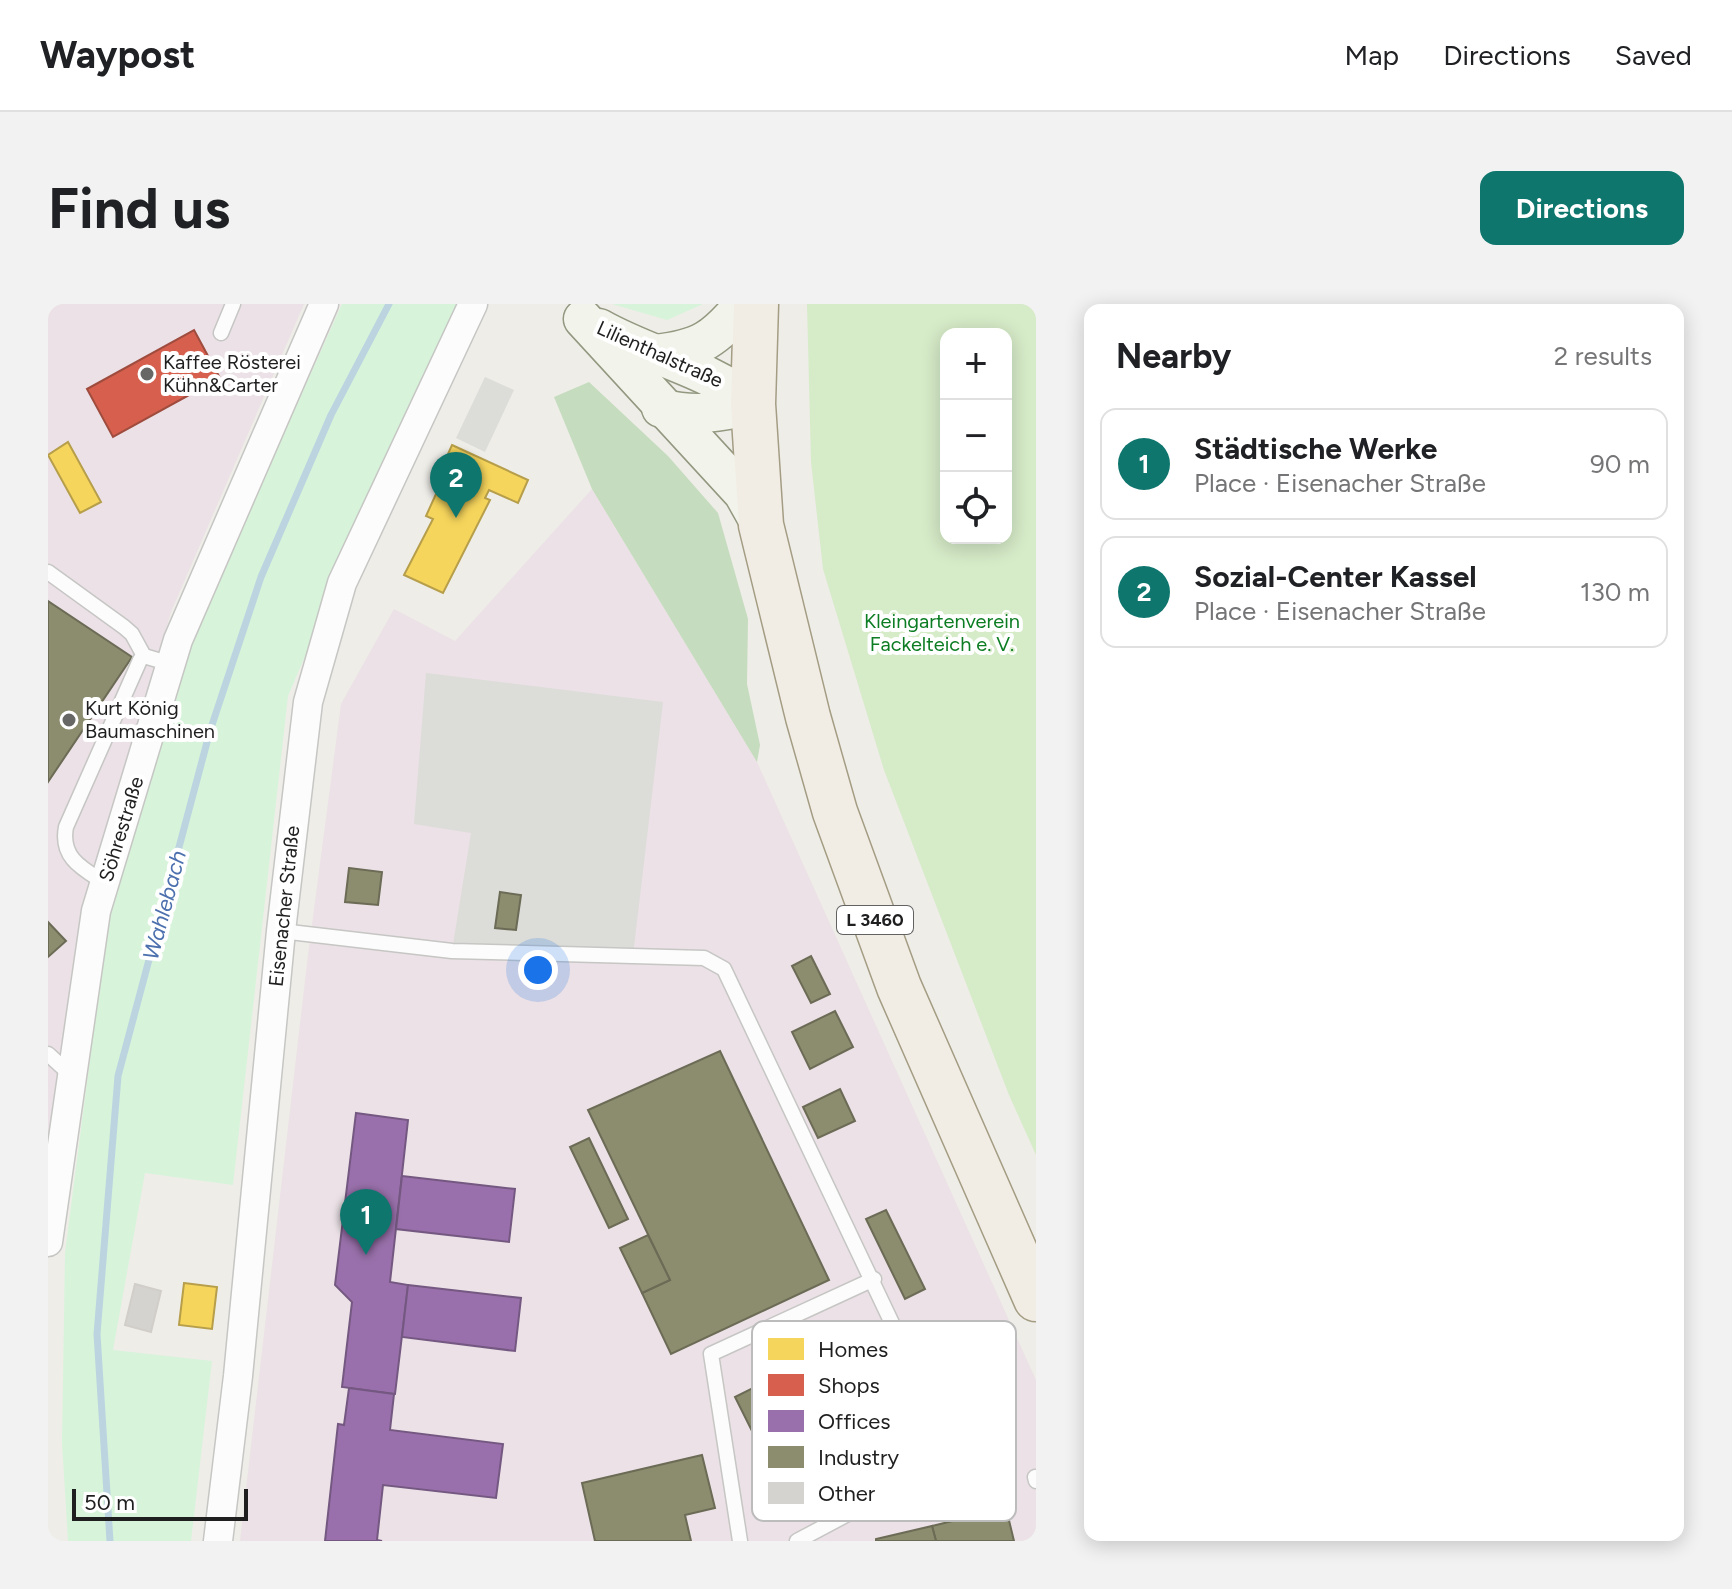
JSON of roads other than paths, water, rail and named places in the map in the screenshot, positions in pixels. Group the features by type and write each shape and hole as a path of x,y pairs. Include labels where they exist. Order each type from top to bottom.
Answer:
{"main road":[{"path":"656,354 695,348 710,340 744,304"},
{"name":"L 3460","path":"756,304 766,420 799,600 851,788 923,976 1036,1229"},
{"path":"766,420 770,304"},
{"name":"L 3460","path":"782,304 766,420 761,525 781,616 835,812 899,987 1036,1299"},
{"path":"577,312 661,408 743,493 761,525"},
{"name":"Lilienthalstraße","path":"577,312 624,342 713,376 766,420"},
{"name":"Lilienthalstraße","path":"661,408 684,414 766,420"}],"street":[{"name":"Söhrestraße","path":"48,1242 96,911 157,660 324,304"},
{"name":"Eisenacher Straße","path":"218,1541 238,1376 281,931 308,702 342,583 473,304"}],"lane":[{"path":"221,333 233,304"},
{"path":"48,572 124,627 157,660 88,772 64,837 70,858 105,883"},
{"path":"281,931 452,951 704,958 724,969 893,1321"},
{"path":"48,1054 72,1076"},
{"path":"783,1321 874,1279"},
{"path":"740,1541 711,1354 752,1335"},
{"path":"797,1541 835,1521"}],"waterway":[{"name":"Wahlebach","path":"110,1541 97,1334 118,1076 210,731 261,577 331,415 389,304"}],"place":[{"name":"Kaffee Rösterei Kühn&Carter","path":"147,374"},
{"name":"Sozial-Center Kassel","path":"456,518"},
{"name":"Kurt König Baumaschinen","path":"69,720"},
{"name":"Städtische Werke","path":"366,1255"}],"park label":[{"name":"Kleingartenverein Fackelteich e. V.","path":"942,632"}]}
